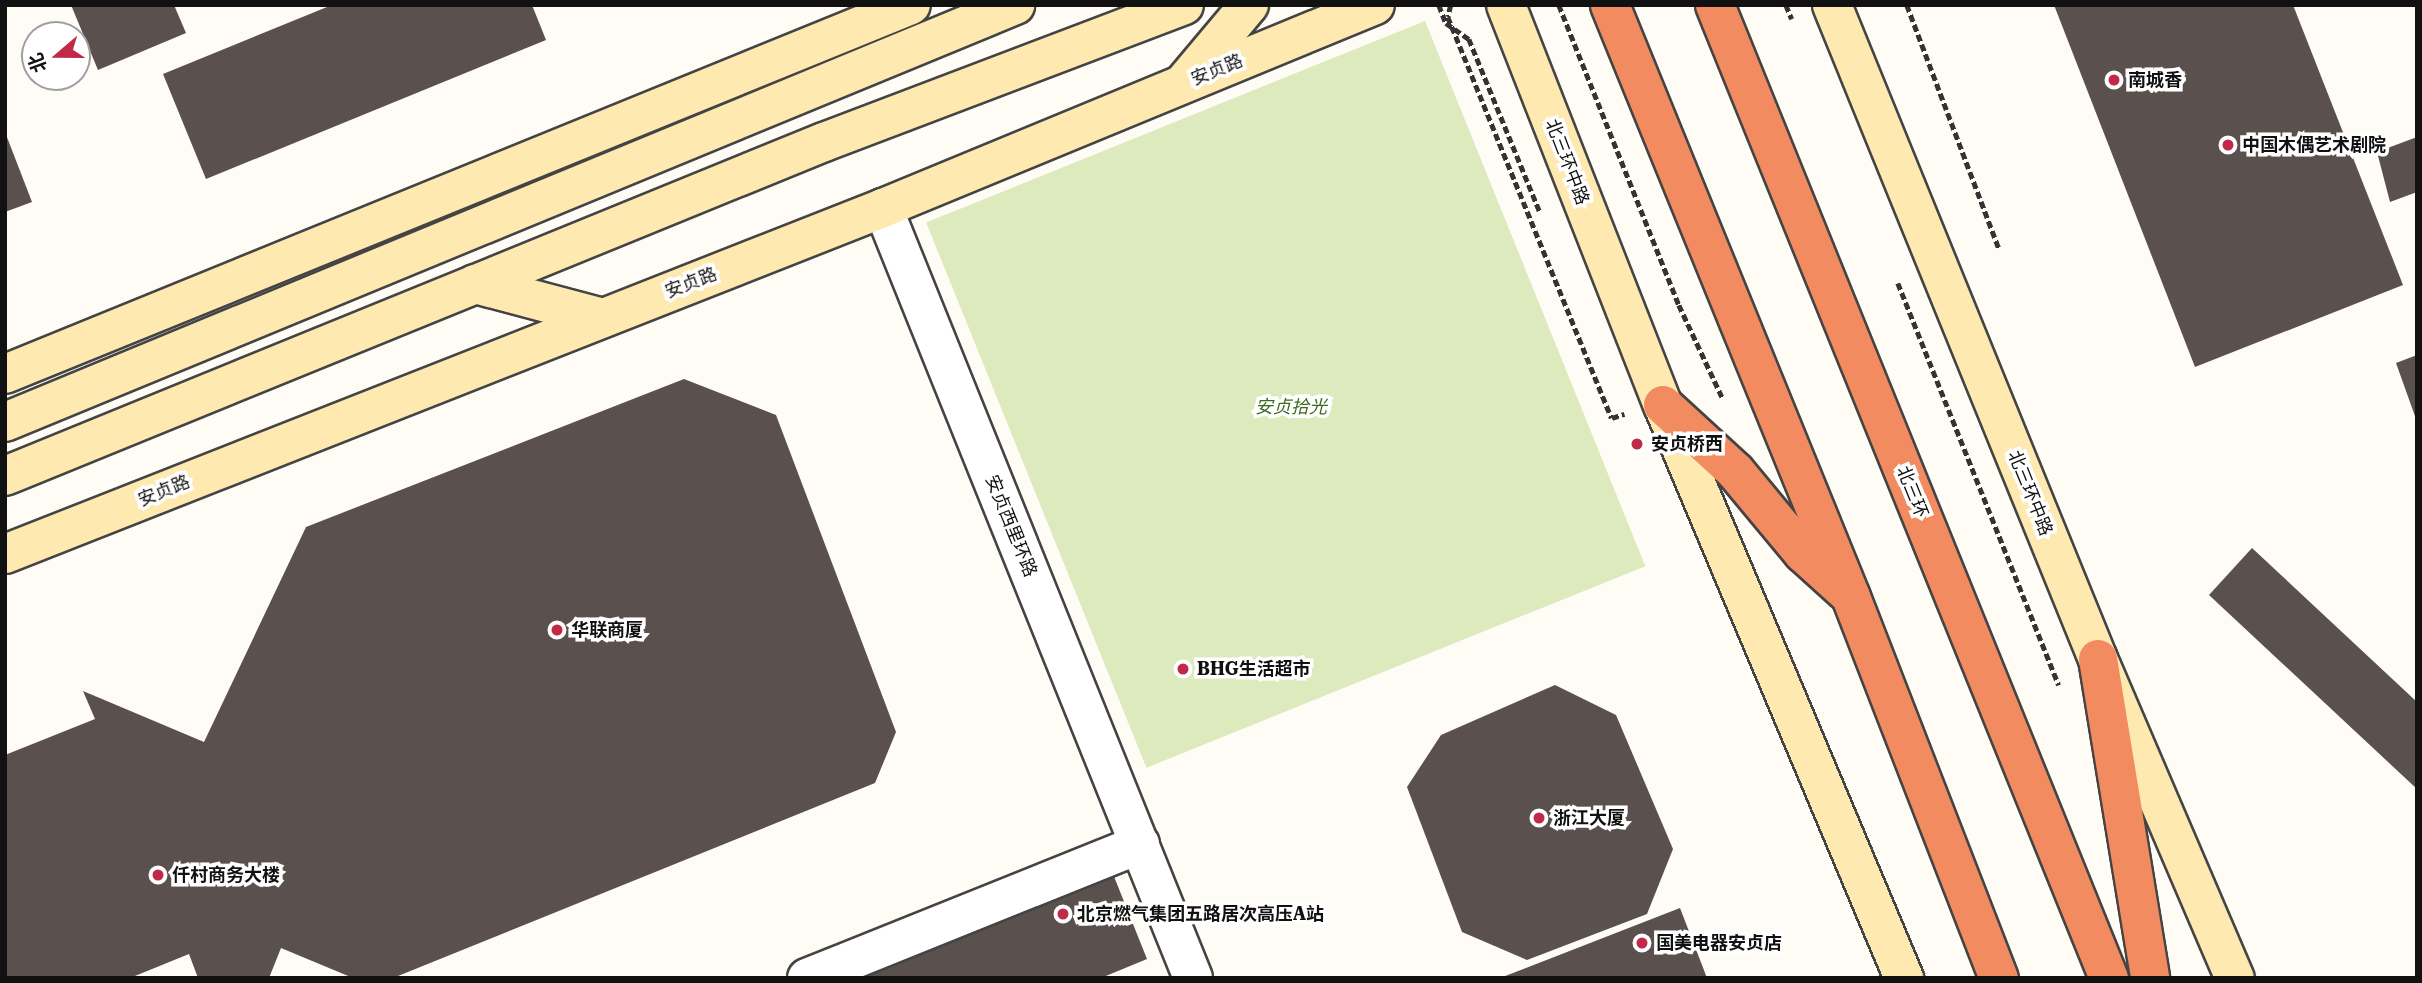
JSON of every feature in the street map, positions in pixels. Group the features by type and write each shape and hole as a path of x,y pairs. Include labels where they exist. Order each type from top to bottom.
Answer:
{"highway":[{"path":"1610,5 1851,597 1999,978"},
{"name":"北三环","path":"1715,5 2109,978"},
{"path":"1663,405 1735,471 1803,554 1851,597"},
{"path":"2098,659 2150,978"}],"street":[{"path":"5,374 912,5"},
{"path":"5,422 1015,5"},
{"path":"5,477 824,142 1184,5"},
{"path":"1182,84 1249,5"},
{"name":"安贞路","path":"5,554 883,208 1375,5"},
{"name":"北三环中路","path":"1506,5 1663,405 1905,978"},
{"name":"北三环中路","path":"1832,5 2098,659 2235,978"},
{"path":"405,257 430,201"},
{"name":"安贞西里环路","path":"883,208 1193,978"},
{"path":"475,285 603,318"},
{"path":"807,978 1140,844"}],"path":[{"path":"1439,5 1446,23 1469,39 1544,220"},
{"path":"1451,5 1448,17 1612,418 1624,414 1619,401"},
{"path":"1559,5 1679,305 1723,399"},
{"path":"1786,5 1796,31"},
{"path":"1907,5 1999,248"},
{"path":"1894,272 2061,690"}],"green space":[{"name":"安贞拾光","path":"1425,21 1645,566 1146,768 926,223"}],"building":[{"path":"71,5 174,5 186,33 98,70 91,53 91,21 78,21"},
{"path":"332,5 532,5 546,40 206,179 163,74"},
{"name":"中国木偶艺术剧院","path":"2054,5 2293,5 2403,285 2195,367"},
{"path":"5,132 32,202 5,212"},
{"path":"2417,137 2417,192 2390,202 2377,152"},
{"path":"2417,355 2417,419 2416,419 2396,363"},
{"name":"华联商厦","path":"684,379 776,415 896,732 875,783 393,978 353,978 281,948 269,978 198,978 189,954 130,978 5,978 5,755 95,719 83,691 204,742 306,527"},
{"path":"2252,548 2417,702 2417,789 2209,595"},
{"name":"浙江大厦","path":"1555,685 1616,715 1673,849 1647,914 1527,960 1462,932 1407,787 1441,735"},
{"name":"北京燃气集团五路居次高压A站","path":"1111,869 1147,959 1101,978 838,978"},
{"name":"国美电器安贞店","path":"1680,908 1707,978 1500,978"}],"place":[{"name":"南城香","path":"2114,80"},
{"name":"中国木偶艺术剧院","path":"2228,145"},
{"name":"安贞桥西","path":"1637,444"},
{"name":"华联商厦","path":"557,630"},
{"name":"BHG生活超市","path":"1183,669"},
{"name":"浙江大厦","path":"1539,818"},
{"name":"仟村商务大楼","path":"158,875"},
{"name":"北京燃气集团五路居次高压A站","path":"1063,914"},
{"name":"国美电器安贞店","path":"1642,943"}]}
